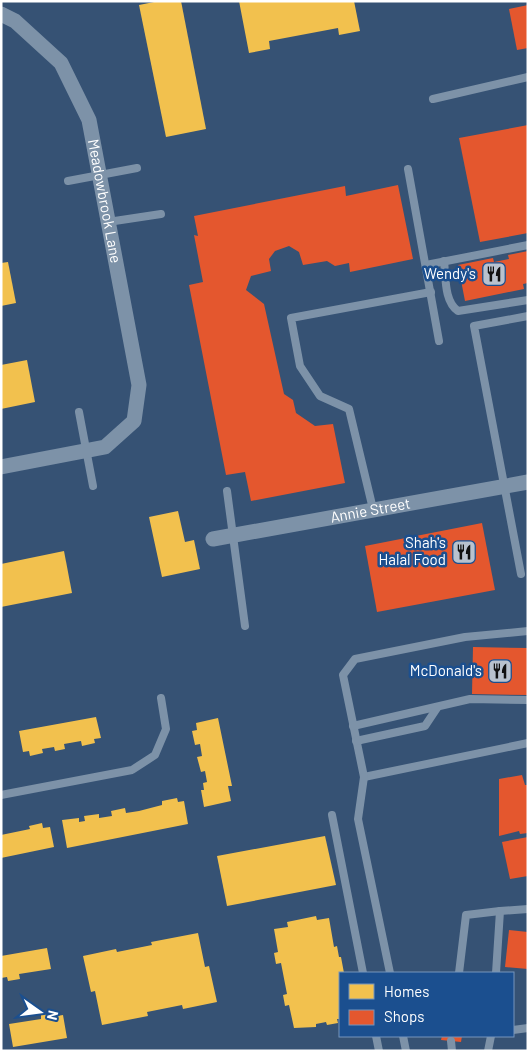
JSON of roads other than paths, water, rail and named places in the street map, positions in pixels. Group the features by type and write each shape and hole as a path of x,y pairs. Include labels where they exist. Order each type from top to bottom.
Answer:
{"street":[{"name":"Meadowbrook Lane","path":"1,14 15,21 61,63 90,120 140,385 134,421 105,447 86,450"},
{"path":"1,467 86,450"},
{"name":"Annie Street","path":"213,539 528,482"}],"lane":[{"path":"433,99 528,77"},
{"path":"68,181 137,168"},
{"path":"408,169 439,341"},
{"path":"108,222 161,214"},
{"path":"426,265 528,245"},
{"path":"444,262 449,300 458,311 528,300"},
{"path":"373,509 350,409 320,396 300,366 290,318 431,292"},
{"path":"521,574 474,326 528,316"},
{"path":"79,412 93,486"},
{"path":"227,492 245,626"},
{"path":"390,972 358,820 364,777 343,675 355,659 465,638 528,632"},
{"path":"1,795 132,770 155,755 166,729 161,698"},
{"path":"353,726 470,699 528,700"},
{"path":"356,741 425,726 437,708"},
{"path":"364,777 528,743"},
{"path":"332,815 363,972"},
{"path":"459,972 466,915 528,909"},
{"path":"496,972 500,911"},
{"path":"514,1030 528,1028"},
{"path":"376,1037 378,1051"},
{"path":"403,1037 406,1051"},
{"path":"488,1051 491,1037"},
{"path":"451,1041 452,1051"}],"place":[{"name":"Wendy's","path":"494,274"},
{"name":"Shah's Halal Food","path":"464,552"},
{"name":"McDonald's","path":"500,671"}]}
